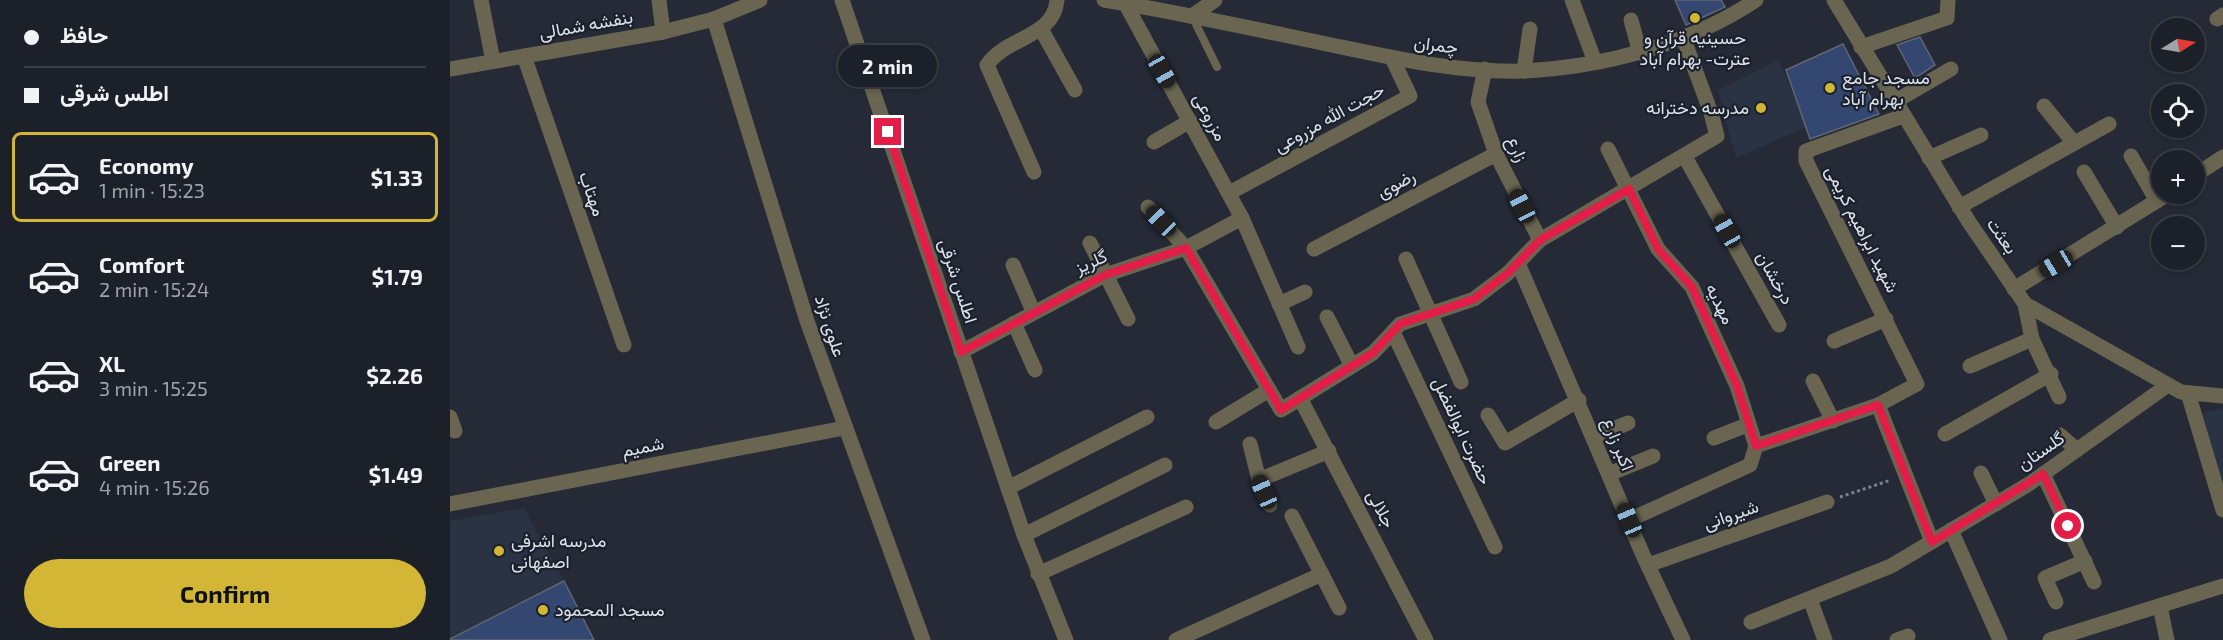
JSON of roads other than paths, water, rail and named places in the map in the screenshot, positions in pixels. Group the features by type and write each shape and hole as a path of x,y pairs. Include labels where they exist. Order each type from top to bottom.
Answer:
{"street":[{"path":"481,0 493,61"},
{"path":"659,0 663,32"},
{"name":"بنفشه شمالی","path":"450,69 663,32 714,19 760,0"},
{"name":"اطلس شرقی","path":"842,0 1024,535 1066,640"},
{"path":"1034,172 987,65 996,52 1041,29 1056,13 1057,0"},
{"name":"چمران","path":"1104,0 1157,5 1192,16 1392,58 1447,67 1524,71 1595,62 1640,53 1683,37 1756,0"},
{"path":"1192,16 1215,0"},
{"path":"1572,0 1595,62"},
{"name":"بعثت","path":"1834,0 1959,207 2025,304 2181,392 2223,396"},
{"path":"1861,47 1947,18 1948,0"},
{"name":"مزروعی","path":"1125,3 1242,218 1298,347"},
{"name":"علوی نژاد","path":"714,19 765,190 844,428 923,640"},
{"path":"1631,20 1640,53"},
{"path":"1041,29 1075,90"},
{"path":"1524,71 1530,29"},
{"path":"1148,207 1186,248 1281,410 1373,353 1400,324 1474,299 1518,263 1540,240 1685,157 1716,136 1711,112 1683,37"},
{"name":"مهتاب","path":"524,56 624,345"},
{"name":"حجت الله مزروعی","path":"1228,193 1410,96 1392,58"},
{"name":"زارع","path":"1485,69 1478,102 1496,154 1540,240"},
{"path":"1894,102 1951,69"},
{"path":"2044,106 2074,143"},
{"name":"شهید ابراهیم کریمی","path":"1878,405 1917,384 1806,161 1806,151 1903,116"},
{"path":"1154,142 1190,121"},
{"path":"1959,207 2109,124"},
{"path":"1929,158 1981,135"},
{"name":"مهدیه","path":"1608,149 1658,249 1692,287 1737,386 1747,425 1756,446"},
{"name":"رضوی","path":"1314,249 1496,154"},
{"path":"2132,156 2151,181"},
{"name":"درخشان","path":"1685,157 1779,325"},
{"path":"2205,169 2223,157"},
{"path":"2084,172 2117,228"},
{"path":"2014,289 2117,228 2153,204"},
{"name":"گلریز","path":"961,352 1033,311 1105,275 1186,248 1242,218"},
{"path":"1090,243 1128,319"},
{"path":"1406,259 1461,382"},
{"name":"اکبر زارع","path":"1518,263 1579,400 1648,565 1683,640"},
{"path":"1013,265 1033,311"},
{"path":"1279,304 1305,292"},
{"path":"2025,304 2032,339 2051,374 2060,397"},
{"path":"1327,317 1352,366"},
{"path":"1834,341 1886,319"},
{"path":"1014,323 1035,370"},
{"name":"حضرت ابوالفضل","path":"1393,332 1495,547"},
{"path":"1970,366 2032,339"},
{"path":"1944,434 2051,374"},
{"path":"1813,381 1833,421"},
{"name":"گلستان","path":"1751,622 1891,566 2043,474 2168,385"},
{"path":"1216,422 1269,390"},
{"path":"2188,393 2223,510"},
{"name":"جلالی","path":"1300,398 1426,640"},
{"path":"1488,415 1504,443 1579,400"},
{"path":"1629,520 1750,465 1756,446 1878,405 1932,542"},
{"path":"1008,488 1147,417"},
{"path":"1594,437 1628,423"},
{"path":"1714,438 1747,425"},
{"name":"شمیم","path":"450,504 844,428"},
{"path":"2060,435 2077,450"},
{"path":"1250,444 1259,480 1270,505"},
{"path":"1259,480 1329,452"},
{"path":"1610,474 1653,456"},
{"path":"1024,535 1165,465"},
{"path":"1980,473 1996,504"},
{"path":"2043,474 2094,582"},
{"name":"شیروانی","path":"1648,565 1827,502"},
{"path":"1038,574 1186,507"},
{"path":"1292,516 1339,608"},
{"path":"1951,530 2000,640"},
{"path":"2056,602 2045,578 2085,561"},
{"path":"1176,640 1322,574"},
{"path":"2050,640 2087,634 2160,606 2223,586"},
{"path":"1810,599 1825,640"},
{"path":"2160,606 2168,640"}],"lane":[{"path":"1192,16 1217,67"}],"place":[{"name":"حسینیه قرآن و عترت- بهرام آباد","path":"1695,18"},
{"name":"مسجد جامع بهرام آباد","path":"1830,88"},
{"name":"مدرسه دخترانه","path":"1761,108"},
{"name":"مدرسه اشرفی اصفهانی","path":"499,551"},
{"name":"مسجد المحمود","path":"543,610"}]}
